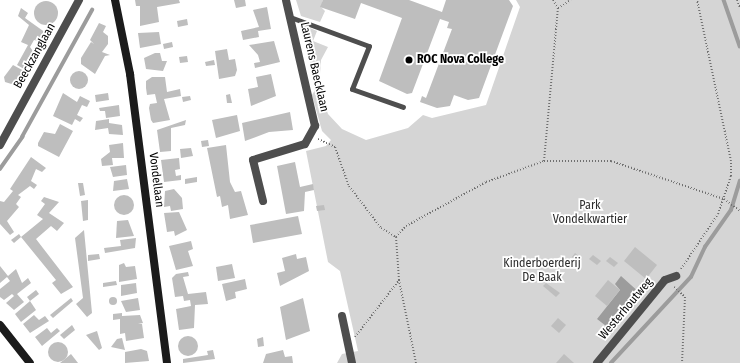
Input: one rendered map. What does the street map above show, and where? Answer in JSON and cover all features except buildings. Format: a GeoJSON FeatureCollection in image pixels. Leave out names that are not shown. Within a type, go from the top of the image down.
{"type":"FeatureCollection","features":[{"type":"Feature","properties":{"kind":"street","name":"Beeckzanglaan"},"geometry":{"type":"LineString","coordinates":[[0,145],[79,0]]}},
{"type":"Feature","properties":{"kind":"street","name":"Vondellaan"},"geometry":{"type":"LineString","coordinates":[[115,0],[130,74],[167,363]]}},
{"type":"Feature","properties":{"kind":"street","name":"Laurens Baecklaan"},"geometry":{"type":"LineString","coordinates":[[286,0],[314,119],[311,136]]}},
{"type":"Feature","properties":{"kind":"street"},"geometry":{"type":"LineString","coordinates":[[263,201],[253,160],[305,144],[311,136]]}},
{"type":"Feature","properties":{"kind":"street","name":"Westerhoutweg"},"geometry":{"type":"LineString","coordinates":[[597,363],[665,280],[675,278]]}},
{"type":"Feature","properties":{"kind":"street"},"geometry":{"type":"LineString","coordinates":[[342,316],[352,363]]}},
{"type":"Feature","properties":{"kind":"street"},"geometry":{"type":"LineString","coordinates":[[0,325],[30,363]]}},
{"type":"Feature","properties":{"kind":"lane","name":"Laurens Baecklaan"},"geometry":{"type":"LineString","coordinates":[[290,16],[369,46],[352,89],[403,107]]}},
{"type":"Feature","properties":{"kind":"path"},"geometry":{"type":"LineString","coordinates":[[544,161],[558,8],[553,0]]}},
{"type":"Feature","properties":{"kind":"path"},"geometry":{"type":"LineString","coordinates":[[558,8],[571,0]]}},
{"type":"Feature","properties":{"kind":"path"},"geometry":{"type":"LineString","coordinates":[[682,363],[685,297],[672,285],[724,199],[731,161],[697,0]]}},
{"type":"Feature","properties":{"kind":"path"},"geometry":{"type":"LineString","coordinates":[[736,0],[740,8]]}},
{"type":"Feature","properties":{"kind":"path"},"geometry":{"type":"LineString","coordinates":[[311,136],[335,147],[349,186],[381,228],[396,237]]}},
{"type":"Feature","properties":{"kind":"path"},"geometry":{"type":"LineString","coordinates":[[416,363],[399,280],[396,237],[406,226],[480,185],[544,161],[611,161],[724,199],[739,210]]}},
{"type":"Feature","properties":{"kind":"path"},"geometry":{"type":"LineString","coordinates":[[348,344],[365,328],[399,280]]}},
{"type":"Feature","properties":{"kind":"green space"},"geometry":{"type":"Polygon","coordinates":[[[296,0],[323,0],[321,7],[325,11],[320,22],[301,16],[296,0]]]}},
{"type":"Feature","properties":{"kind":"green space","name":"Park Vondelkwartier"},"geometry":{"type":"Polygon","coordinates":[[[516,0],[740,0],[740,363],[337,363],[342,354],[358,351],[340,271],[328,262],[306,151],[326,146],[331,140],[322,131],[312,95],[315,90],[320,91],[328,114],[342,129],[366,140],[408,128],[423,115],[432,118],[486,105],[520,7],[516,0]]]}},
{"type":"Feature","properties":{"kind":"green space"},"geometry":{"type":"Polygon","coordinates":[[[303,25],[317,31],[313,41],[328,47],[321,60],[320,74],[312,71],[303,25]]]}},
{"type":"Feature","properties":{"kind":"shaded area"},"geometry":{"type":"Polygon","coordinates":[[[621,276],[641,294],[610,329],[597,319],[620,290],[615,284],[621,276]]]}},
{"type":"Feature","properties":{"kind":"waterway"},"geometry":{"type":"LineString","coordinates":[[724,0],[740,46]]}},
{"type":"Feature","properties":{"kind":"waterway"},"geometry":{"type":"LineString","coordinates":[[0,169],[22,137],[92,10]]}},
{"type":"Feature","properties":{"kind":"waterway"},"geometry":{"type":"LineString","coordinates":[[611,363],[691,277],[705,247],[731,210],[740,181]]}},
{"type":"Feature","properties":{"kind":"place","name":"ROC Nova College"},"geometry":{"type":"Point","coordinates":[409,60]}},
{"type":"Feature","properties":{"kind":"park label","name":"Kinderboerderij De Baak"},"geometry":{"type":"Point","coordinates":[542,271]}}]}
